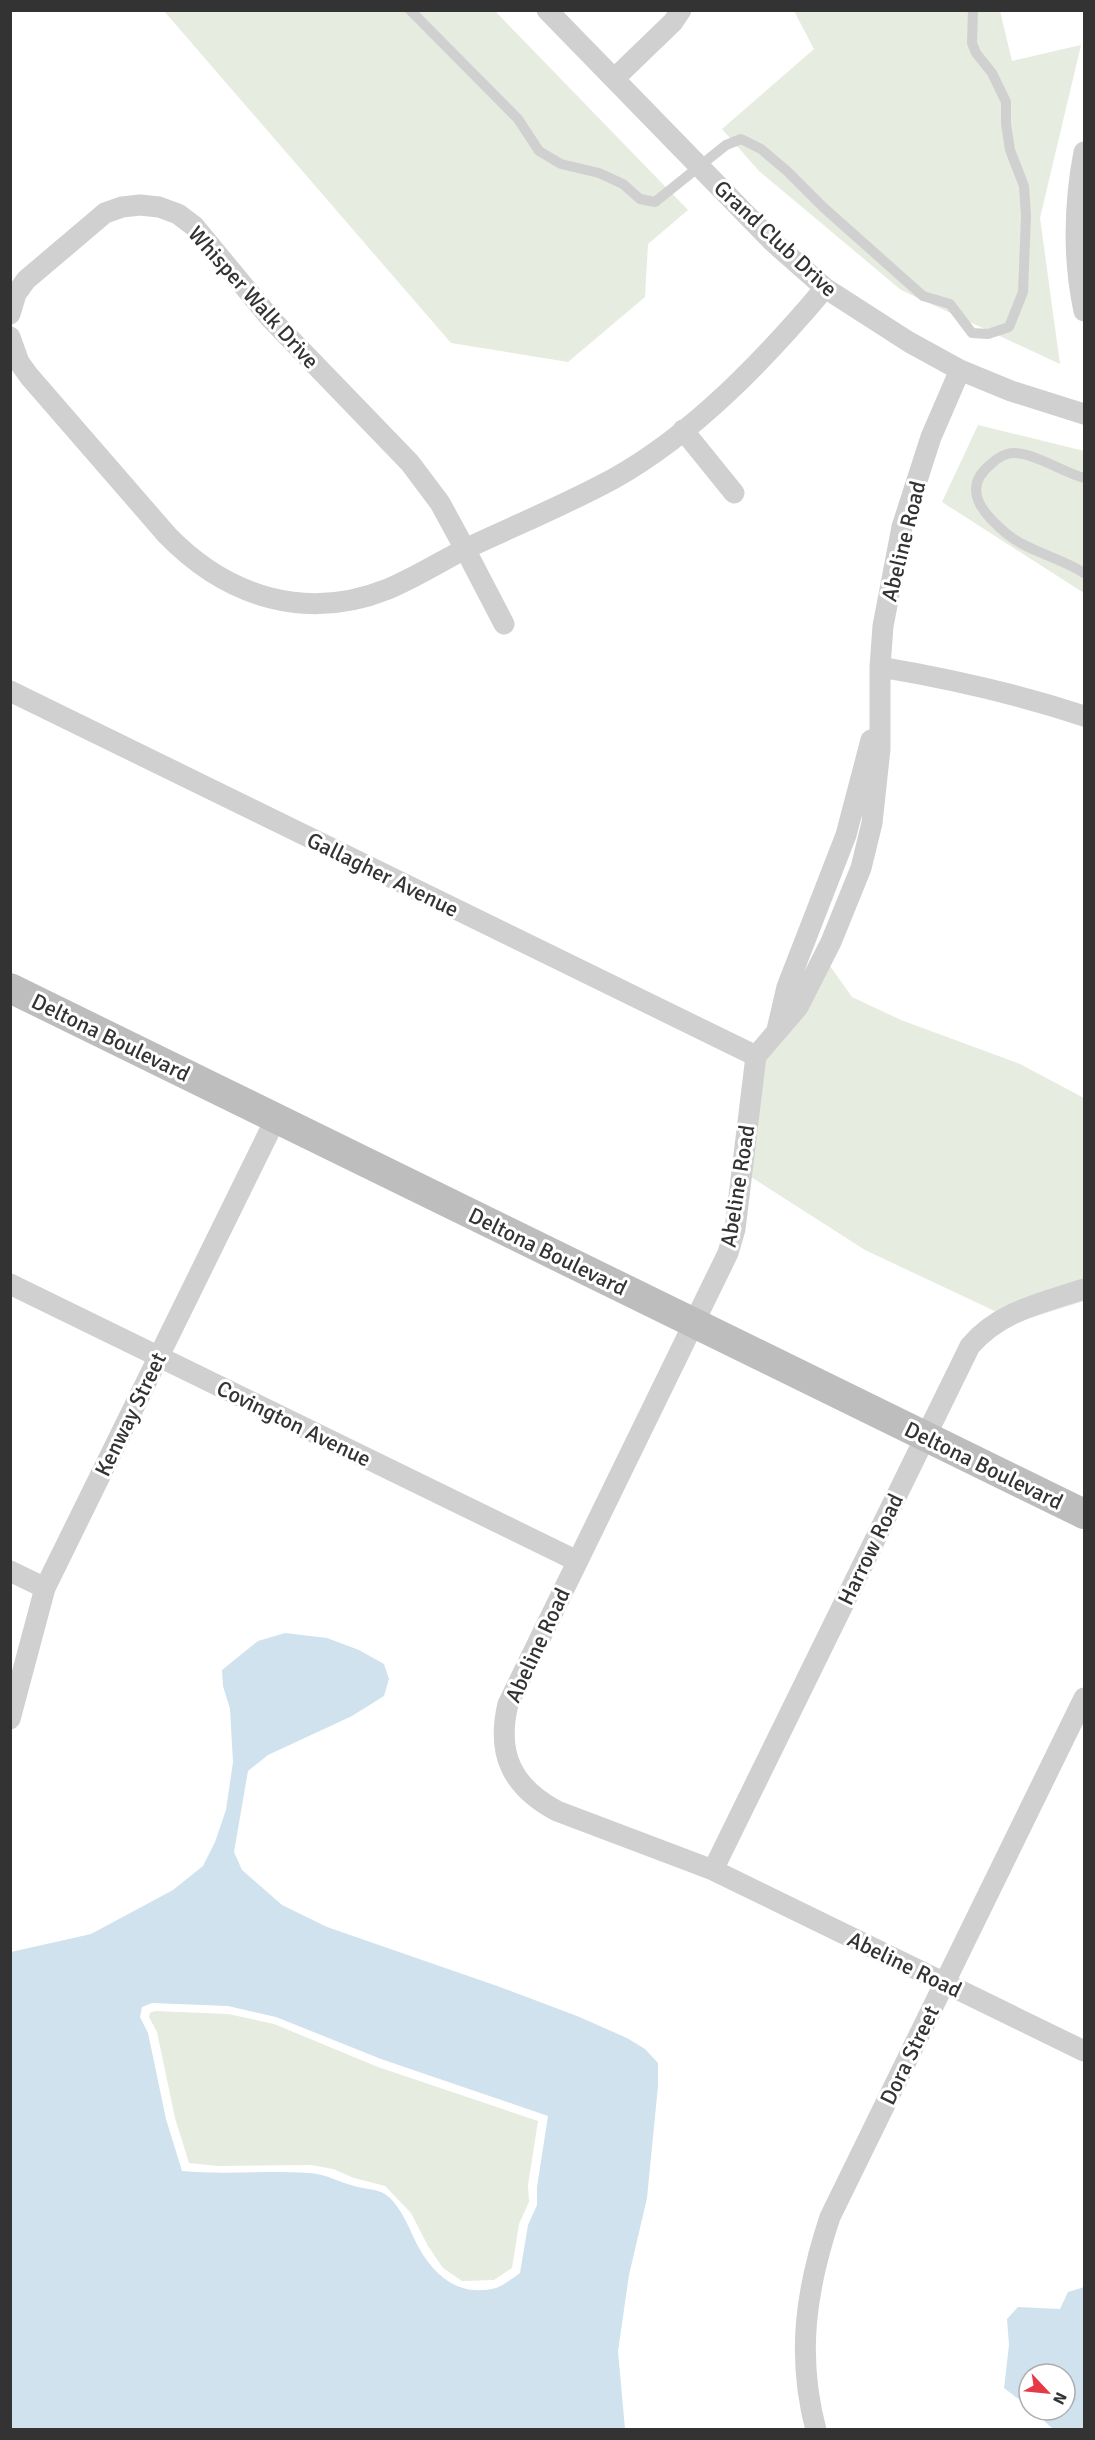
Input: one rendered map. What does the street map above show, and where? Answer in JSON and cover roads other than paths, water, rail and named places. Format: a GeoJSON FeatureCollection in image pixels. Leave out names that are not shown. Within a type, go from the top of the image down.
{"type":"FeatureCollection","features":[{"type":"Feature","properties":{"kind":"main road","name":"Deltona Boulevard"},"geometry":{"type":"LineString","coordinates":[[10,988],[1084,1514]]}},
{"type":"Feature","properties":{"kind":"street","name":"Grand Club Drive"},"geometry":{"type":"LineString","coordinates":[[547,10],[773,242],[825,288],[909,342],[960,369],[1011,391],[1084,414]]}},
{"type":"Feature","properties":{"kind":"street"},"geometry":{"type":"LineString","coordinates":[[615,78],[673,22],[681,10]]}},
{"type":"Feature","properties":{"kind":"street"},"geometry":{"type":"LineString","coordinates":[[1084,152],[1076,212],[1076,249],[1084,311]]}},
{"type":"Feature","properties":{"kind":"street","name":"Whisper Walk Drive"},"geometry":{"type":"LineString","coordinates":[[10,314],[16,294],[26,280],[105,213],[122,207],[140,205],[159,207],[178,214],[194,226],[271,319],[410,463],[440,503],[504,624]]}},
{"type":"Feature","properties":{"kind":"street"},"geometry":{"type":"LineString","coordinates":[[10,337],[19,362],[29,376],[186,555],[210,573],[234,586],[265,597],[294,602],[330,602],[388,589],[465,549],[614,478],[683,430],[779,342],[825,288]]}},
{"type":"Feature","properties":{"kind":"street","name":"Abeline Road"},"geometry":{"type":"LineString","coordinates":[[960,369],[931,437],[902,527],[883,626],[880,667],[880,749],[872,823],[861,868],[831,942],[798,1007],[756,1056],[735,1229],[728,1253],[508,1704],[503,1724],[503,1739],[505,1754],[513,1772],[524,1788],[539,1802],[557,1811],[713,1870],[1084,2051]]}},
{"type":"Feature","properties":{"kind":"street"},"geometry":{"type":"LineString","coordinates":[[683,430],[734,493]]}},
{"type":"Feature","properties":{"kind":"street"},"geometry":{"type":"LineString","coordinates":[[880,667],[956,679],[998,689],[1084,716]]}},
{"type":"Feature","properties":{"kind":"street","name":"Gallagher Avenue"},"geometry":{"type":"LineString","coordinates":[[10,691],[756,1056]]}},
{"type":"Feature","properties":{"kind":"street","name":"Kenway Street"},"geometry":{"type":"LineString","coordinates":[[10,1719],[45,1588],[276,1118]]}},
{"type":"Feature","properties":{"kind":"street","name":"Covington Avenue"},"geometry":{"type":"LineString","coordinates":[[10,1284],[577,1561]]}},
{"type":"Feature","properties":{"kind":"street","name":"Harrow Road"},"geometry":{"type":"LineString","coordinates":[[713,1870],[970,1346],[983,1331],[999,1319],[1084,1289]]}},
{"type":"Feature","properties":{"kind":"street"},"geometry":{"type":"LineString","coordinates":[[10,1571],[45,1588]]}},
{"type":"Feature","properties":{"kind":"street","name":"Dora Street"},"geometry":{"type":"LineString","coordinates":[[816,2430],[805,2374],[805,2329],[809,2289],[817,2255],[830,2217],[1084,1698]]}},
{"type":"Feature","properties":{"kind":"lane"},"geometry":{"type":"LineString","coordinates":[[410,10],[518,119],[538,151],[561,164],[599,173],[623,184],[640,199],[655,202],[726,145],[741,139],[761,149],[923,296],[950,304],[972,333],[988,334],[1009,327],[1023,292],[1026,216],[1024,186],[1010,150],[1006,124],[1006,102],[992,73],[976,53],[972,43],[973,10]]}},
{"type":"Feature","properties":{"kind":"lane"},"geometry":{"type":"LineString","coordinates":[[1084,478],[1014,453],[997,458],[980,473],[975,496],[984,511],[1008,535],[1035,550],[1072,564],[1084,573]]}},
{"type":"Feature","properties":{"kind":"water"},"geometry":{"type":"Polygon","coordinates":[[[285,1633],[327,1638],[359,1650],[384,1664],[389,1679],[384,1696],[352,1716],[268,1755],[248,1771],[234,1852],[242,1870],[282,1905],[327,1927],[577,2016],[627,2038],[645,2049],[658,2063],[658,2086],[647,2198],[629,2275],[618,2351],[625,2429],[11,2429],[11,1952],[91,1934],[173,1890],[203,1866],[215,1842],[226,1810],[233,1762],[230,1709],[223,1686],[222,1670],[258,1641],[285,1633]],[[152,2003],[142,2007],[140,2017],[148,2033],[166,2119],[182,2171],[310,2173],[378,2191],[385,2194],[396,2205],[426,2259],[450,2283],[471,2290],[483,2290],[499,2287],[520,2273],[528,2225],[537,2205],[537,2187],[548,2116],[381,2059],[276,2017],[228,2006],[152,2003]]]}},
{"type":"Feature","properties":{"kind":"water"},"geometry":{"type":"Polygon","coordinates":[[[1084,2287],[1084,2429],[1053,2429],[1045,2422],[1077,2422],[1077,2362],[1017,2362],[1017,2398],[1004,2388],[1009,2345],[1007,2319],[1018,2307],[1060,2309],[1068,2292],[1084,2287]]]}}]}
